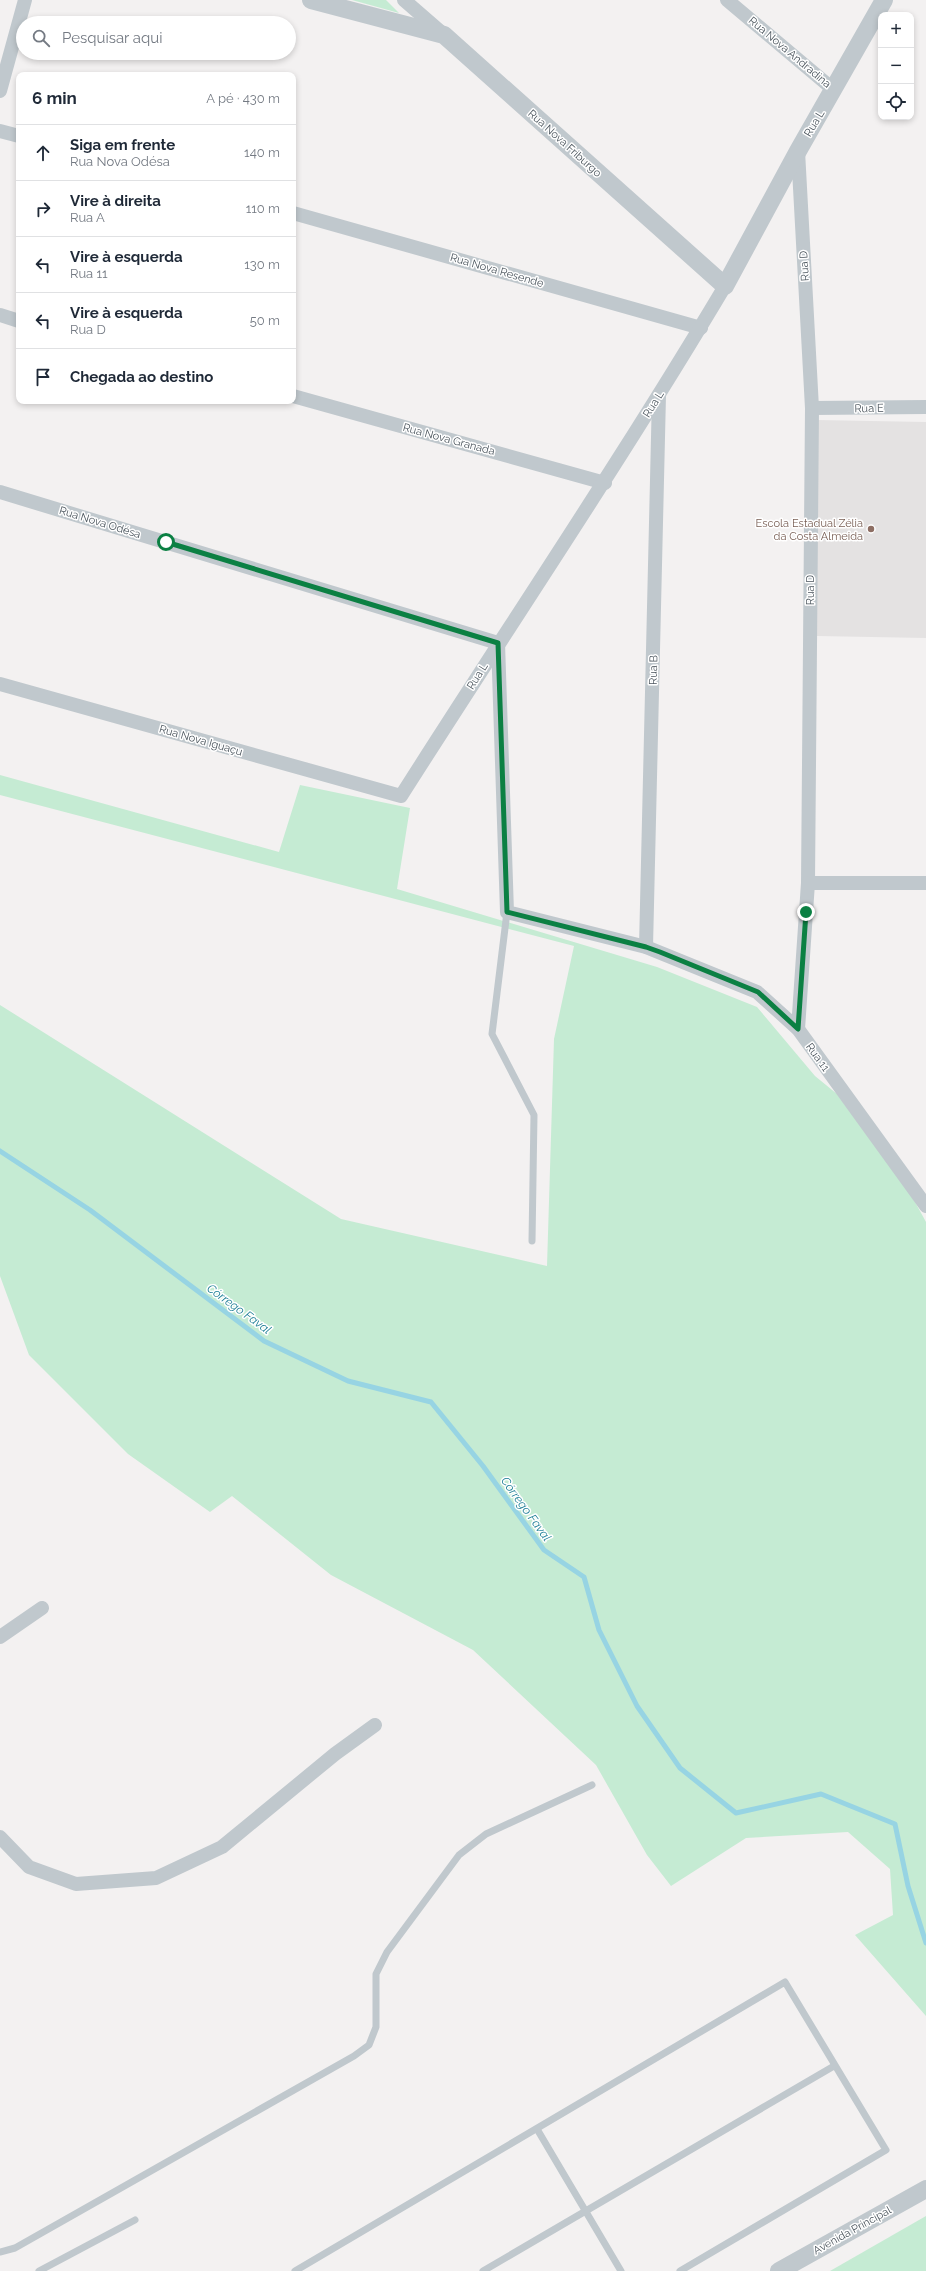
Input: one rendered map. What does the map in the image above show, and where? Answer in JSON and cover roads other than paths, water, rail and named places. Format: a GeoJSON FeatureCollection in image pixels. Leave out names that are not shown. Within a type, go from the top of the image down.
{"type":"FeatureCollection","features":[{"type":"Feature","properties":{"kind":"street"},"geometry":{"type":"LineString","coordinates":[[21,16],[25,0]]}},
{"type":"Feature","properties":{"kind":"street"},"geometry":{"type":"LineString","coordinates":[[312,0],[444,35]]}},
{"type":"Feature","properties":{"kind":"street","name":"Rua Nova Friburgo"},"geometry":{"type":"LineString","coordinates":[[404,0],[725,286]]}},
{"type":"Feature","properties":{"kind":"street","name":"Rua Nova Andradina"},"geometry":{"type":"LineString","coordinates":[[726,0],[834,90]]}},
{"type":"Feature","properties":{"kind":"street","name":"Rua L"},"geometry":{"type":"LineString","coordinates":[[401,796],[498,643],[605,483],[701,328],[798,151],[884,0]]}},
{"type":"Feature","properties":{"kind":"street"},"geometry":{"type":"LineString","coordinates":[[0,91],[16,33]]}},
{"type":"Feature","properties":{"kind":"street"},"geometry":{"type":"LineString","coordinates":[[0,131],[16,135]]}},
{"type":"Feature","properties":{"kind":"street","name":"Rua D"},"geometry":{"type":"LineString","coordinates":[[798,151],[812,408],[808,883],[798,1029]]}},
{"type":"Feature","properties":{"kind":"street","name":"Rua Nova Resende"},"geometry":{"type":"LineString","coordinates":[[296,214],[701,328]]}},
{"type":"Feature","properties":{"kind":"street"},"geometry":{"type":"LineString","coordinates":[[0,315],[16,320]]}},
{"type":"Feature","properties":{"kind":"street","name":"Rua B"},"geometry":{"type":"LineString","coordinates":[[646,947],[659,394]]}},
{"type":"Feature","properties":{"kind":"street","name":"Rua Nova Granada"},"geometry":{"type":"LineString","coordinates":[[296,397],[605,483]]}},
{"type":"Feature","properties":{"kind":"street","name":"Rua E"},"geometry":{"type":"LineString","coordinates":[[812,408],[926,407]]}},
{"type":"Feature","properties":{"kind":"street","name":"Rua Nova Odésa"},"geometry":{"type":"LineString","coordinates":[[0,492],[498,643]]}},
{"type":"Feature","properties":{"kind":"street"},"geometry":{"type":"LineString","coordinates":[[498,643],[507,912]]}},
{"type":"Feature","properties":{"kind":"street","name":"Rua Nova Iguaçu"},"geometry":{"type":"LineString","coordinates":[[0,684],[401,796]]}},
{"type":"Feature","properties":{"kind":"street"},"geometry":{"type":"LineString","coordinates":[[808,883],[926,883]]}},
{"type":"Feature","properties":{"kind":"street","name":"Rua 11"},"geometry":{"type":"LineString","coordinates":[[507,912],[646,947],[758,992],[798,1029],[926,1206]]}},
{"type":"Feature","properties":{"kind":"street"},"geometry":{"type":"LineString","coordinates":[[0,1637],[42,1608]]}},
{"type":"Feature","properties":{"kind":"street"},"geometry":{"type":"LineString","coordinates":[[0,1837],[29,1867],[76,1884],[156,1878],[222,1847],[334,1754],[375,1725]]}},
{"type":"Feature","properties":{"kind":"street","name":"Avenida Principal"},"geometry":{"type":"LineString","coordinates":[[779,2271],[926,2189]]}},
{"type":"Feature","properties":{"kind":"lane"},"geometry":{"type":"LineString","coordinates":[[507,912],[492,1034],[534,1115],[532,1241]]}},
{"type":"Feature","properties":{"kind":"lane"},"geometry":{"type":"LineString","coordinates":[[0,2252],[15,2248],[354,2056],[369,2045],[376,2027],[376,1974],[387,1952],[459,1855],[486,1834],[592,1785]]}},
{"type":"Feature","properties":{"kind":"lane"},"geometry":{"type":"LineString","coordinates":[[295,2271],[785,1982],[834,2066],[886,2150],[680,2271]]}},
{"type":"Feature","properties":{"kind":"lane"},"geometry":{"type":"LineString","coordinates":[[483,2271],[834,2066]]}},
{"type":"Feature","properties":{"kind":"lane"},"geometry":{"type":"LineString","coordinates":[[537,2129],[621,2271]]}},
{"type":"Feature","properties":{"kind":"lane"},"geometry":{"type":"LineString","coordinates":[[40,2271],[135,2220]]}},
{"type":"Feature","properties":{"kind":"waterway","name":"Córrego Faval"},"geometry":{"type":"LineString","coordinates":[[0,1151],[90,1210],[264,1341],[348,1381],[431,1402],[483,1466],[544,1550],[584,1577],[599,1630],[637,1706],[680,1768],[736,1813],[821,1794],[895,1824],[908,1886],[926,1943]]}},
{"type":"Feature","properties":{"kind":"place","name":"Escola Estadual Zélia da Costa Almeida"},"geometry":{"type":"Point","coordinates":[871,529]}}]}
